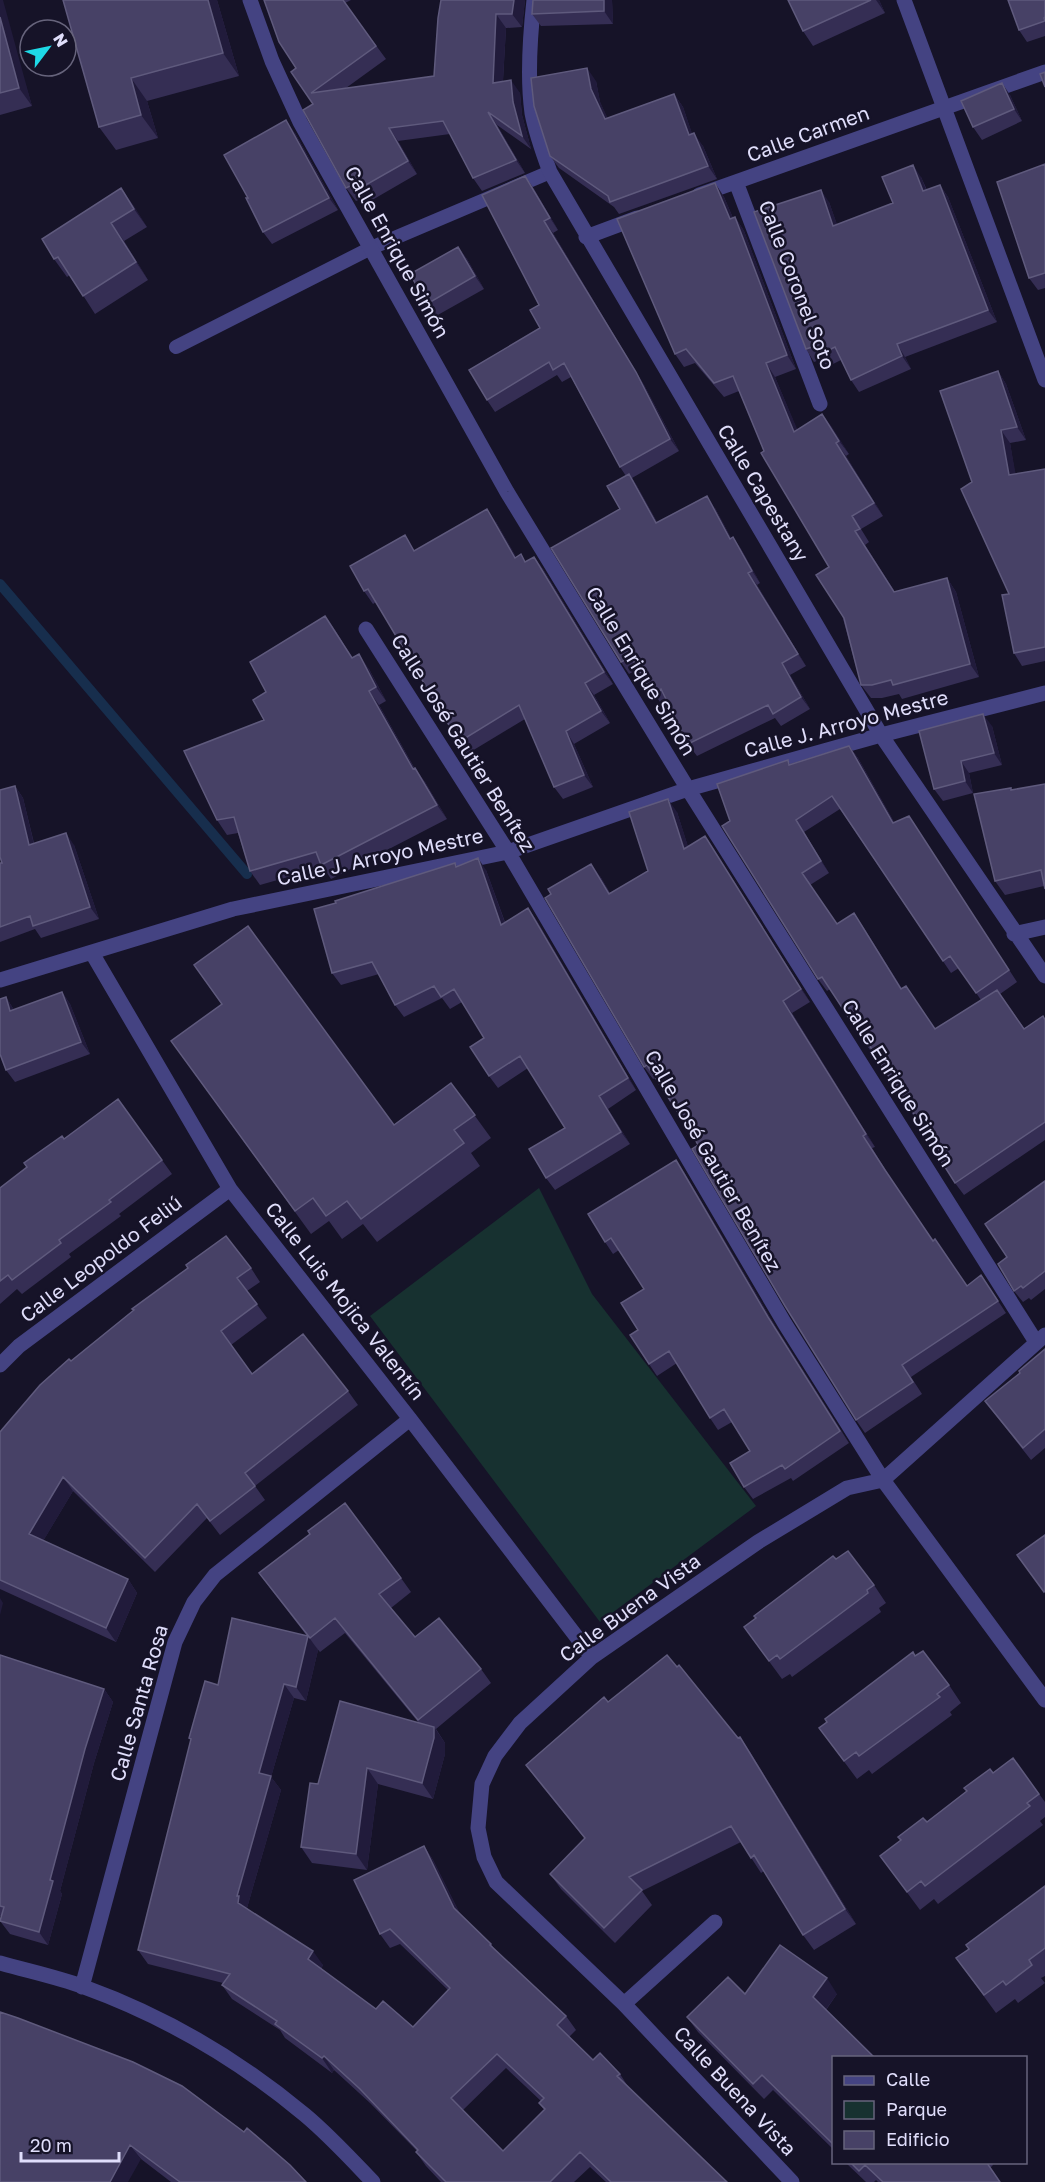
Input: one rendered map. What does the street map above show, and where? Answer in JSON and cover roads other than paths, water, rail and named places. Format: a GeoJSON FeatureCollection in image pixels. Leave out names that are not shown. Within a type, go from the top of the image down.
{"type":"FeatureCollection","features":[{"type":"Feature","properties":{"kind":"street","name":"Calle Enrique Simón"},"geometry":{"type":"LineString","coordinates":[[250,0],[272,61],[300,122],[507,492],[688,789],[1040,1339]]}},
{"type":"Feature","properties":{"kind":"street","name":"Calle Capestany"},"geometry":{"type":"LineString","coordinates":[[534,0],[530,77],[532,111],[537,138],[550,172],[586,237],[881,735],[1014,934],[1045,976]]}},
{"type":"Feature","properties":{"kind":"street"},"geometry":{"type":"LineString","coordinates":[[904,0],[1045,380]]}},
{"type":"Feature","properties":{"kind":"street","name":"Calle Carmen"},"geometry":{"type":"LineString","coordinates":[[682,202],[1045,72]]}},
{"type":"Feature","properties":{"kind":"street","name":"Calle Coronel Soto"},"geometry":{"type":"LineString","coordinates":[[736,182],[820,404]]}},
{"type":"Feature","properties":{"kind":"street"},"geometry":{"type":"LineString","coordinates":[[586,237],[650,213]]}},
{"type":"Feature","properties":{"kind":"street","name":"Calle José Gautier Benítez"},"geometry":{"type":"LineString","coordinates":[[366,629],[508,852],[785,1324],[883,1480],[1045,1700]]}},
{"type":"Feature","properties":{"kind":"street","name":"Calle J. Arroyo Mestre"},"geometry":{"type":"LineString","coordinates":[[0,980],[233,909],[508,852],[688,789],[881,735],[1045,693]]}},
{"type":"Feature","properties":{"kind":"street"},"geometry":{"type":"LineString","coordinates":[[1014,934],[1045,927]]}},
{"type":"Feature","properties":{"kind":"street","name":"Calle Luis Mojica Valentín"},"geometry":{"type":"LineString","coordinates":[[92,952],[230,1189],[592,1657]]}},
{"type":"Feature","properties":{"kind":"street","name":"Calle Leopoldo Feliú"},"geometry":{"type":"LineString","coordinates":[[0,1365],[19,1346],[230,1189]]}},
{"type":"Feature","properties":{"kind":"street","name":"Calle Buena Vista"},"geometry":{"type":"LineString","coordinates":[[792,2182],[624,2004],[496,1882],[484,1857],[478,1828],[482,1784],[495,1756],[519,1723],[592,1657],[758,1542],[847,1488],[883,1480],[1040,1339]]}},
{"type":"Feature","properties":{"kind":"street","name":"Calle Santa Rosa"},"geometry":{"type":"LineString","coordinates":[[82,1987],[175,1642],[194,1602],[215,1575],[410,1419]]}},
{"type":"Feature","properties":{"kind":"street"},"geometry":{"type":"LineString","coordinates":[[624,2004],[715,1922]]}},
{"type":"Feature","properties":{"kind":"street"},"geometry":{"type":"LineString","coordinates":[[0,1963],[82,1987],[146,2013],[195,2038],[254,2076],[305,2115],[373,2182]]}},
{"type":"Feature","properties":{"kind":"lane"},"geometry":{"type":"LineString","coordinates":[[176,346],[371,248],[550,172]]}},
{"type":"Feature","properties":{"kind":"waterway"},"geometry":{"type":"LineString","coordinates":[[0,584],[247,874]]}}]}
